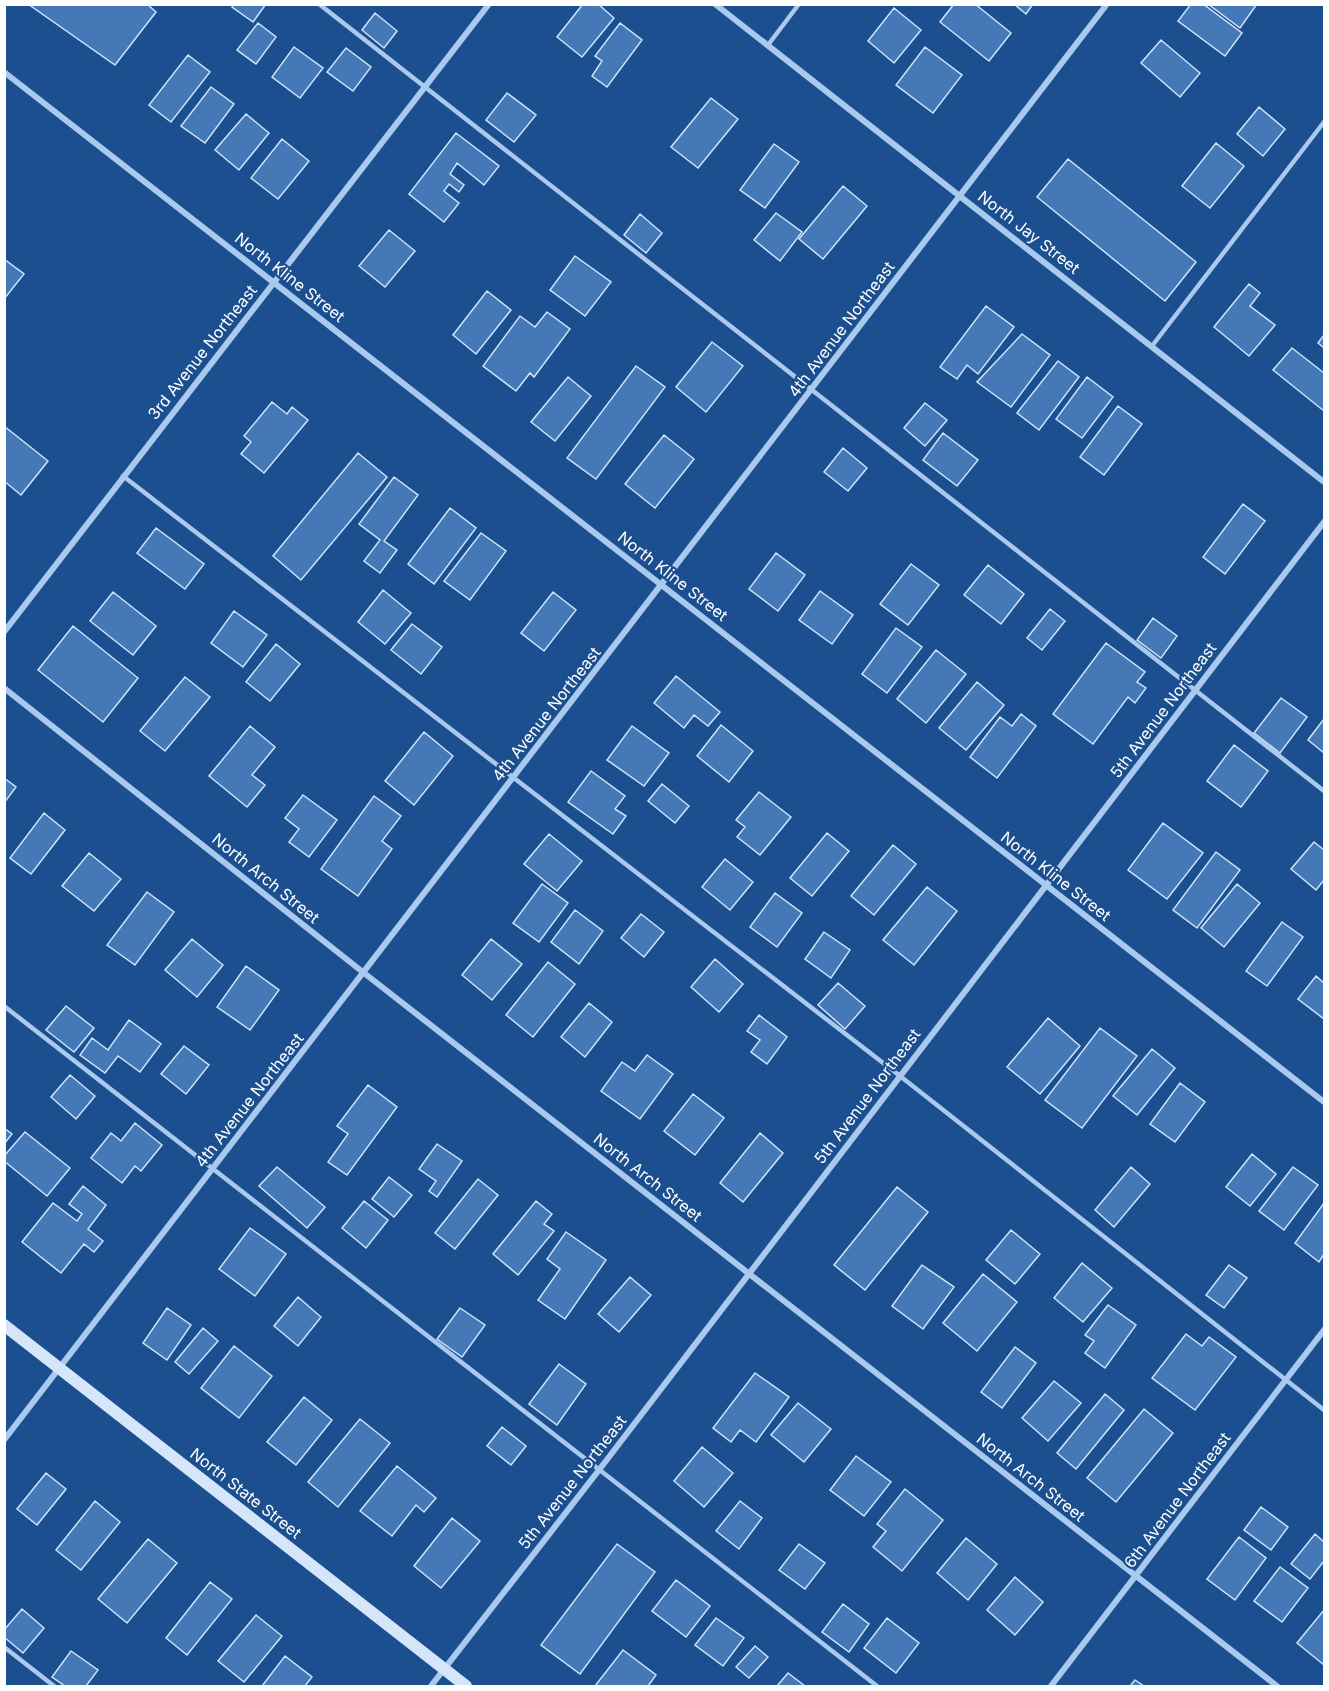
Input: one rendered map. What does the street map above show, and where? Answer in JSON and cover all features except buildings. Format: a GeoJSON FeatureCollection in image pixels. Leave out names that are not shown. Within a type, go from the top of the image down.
{"type":"FeatureCollection","features":[{"type":"Feature","properties":{"kind":"street","name":"3rd Avenue Northeast"},"geometry":{"type":"LineString","coordinates":[[4,632],[489,4]]}},
{"type":"Feature","properties":{"kind":"street","name":"North Jay Street"},"geometry":{"type":"LineString","coordinates":[[715,4],[1324,482]]}},
{"type":"Feature","properties":{"kind":"street","name":"4th Avenue Northeast"},"geometry":{"type":"LineString","coordinates":[[4,1440],[1107,4]]}},
{"type":"Feature","properties":{"kind":"street","name":"North Kline Street"},"geometry":{"type":"LineString","coordinates":[[4,72],[1324,1102]]}},
{"type":"Feature","properties":{"kind":"street","name":"5th Avenue Northeast"},"geometry":{"type":"LineString","coordinates":[[431,1686],[600,1470],[1324,522]]}},
{"type":"Feature","properties":{"kind":"street","name":"North Arch Street"},"geometry":{"type":"LineString","coordinates":[[4,688],[363,973],[1277,1686]]}},
{"type":"Feature","properties":{"kind":"street","name":"North State Street"},"geometry":{"type":"LineString","coordinates":[[4,1325],[466,1686]]}},
{"type":"Feature","properties":{"kind":"street","name":"6th Avenue Northeast"},"geometry":{"type":"LineString","coordinates":[[1051,1686],[1324,1330]]}},
{"type":"Feature","properties":{"kind":"lane"},"geometry":{"type":"LineString","coordinates":[[319,4],[1324,791]]}},
{"type":"Feature","properties":{"kind":"lane"},"geometry":{"type":"LineString","coordinates":[[768,45],[799,4]]}},
{"type":"Feature","properties":{"kind":"lane"},"geometry":{"type":"LineString","coordinates":[[1152,346],[1324,122]]}},
{"type":"Feature","properties":{"kind":"lane"},"geometry":{"type":"LineString","coordinates":[[123,476],[900,1076],[1324,1410]]}},
{"type":"Feature","properties":{"kind":"lane"},"geometry":{"type":"LineString","coordinates":[[4,1006],[877,1686]]}},
{"type":"Feature","properties":{"kind":"lane"},"geometry":{"type":"LineString","coordinates":[[4,1647],[54,1686]]}}]}
